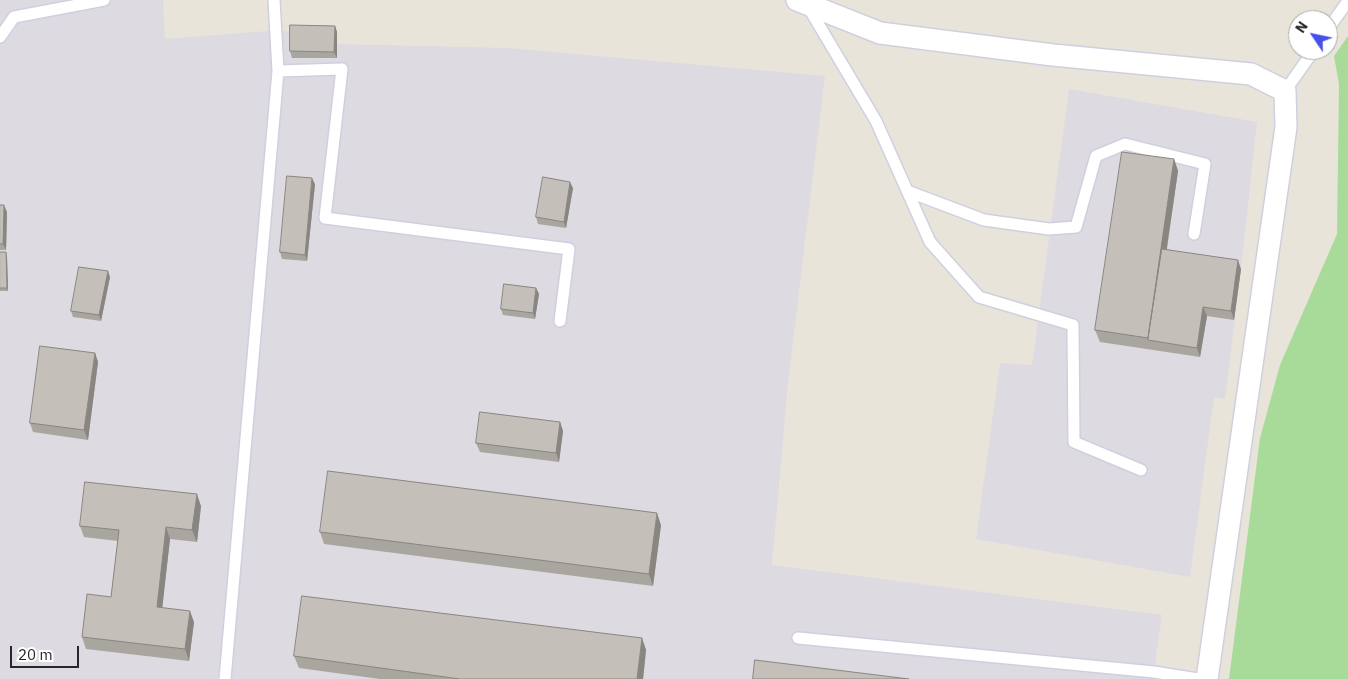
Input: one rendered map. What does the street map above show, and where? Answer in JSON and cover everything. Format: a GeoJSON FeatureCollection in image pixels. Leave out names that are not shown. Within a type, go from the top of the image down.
{"type":"FeatureCollection","features":[{"type":"Feature","properties":{"kind":"street"},"geometry":{"type":"LineString","coordinates":[[801,2],[880,33],[1053,55],[1251,74],[1285,92],[1286,127],[1207,679]]}},
{"type":"Feature","properties":{"kind":"lane"},"geometry":{"type":"LineString","coordinates":[[0,37],[14,17],[104,0]]}},
{"type":"Feature","properties":{"kind":"lane"},"geometry":{"type":"LineString","coordinates":[[225,679],[278,71],[274,0]]}},
{"type":"Feature","properties":{"kind":"lane"},"geometry":{"type":"LineString","coordinates":[[1338,15],[1348,1]]}},
{"type":"Feature","properties":{"kind":"lane"},"geometry":{"type":"LineString","coordinates":[[801,2],[876,121],[930,242],[979,297],[1073,325],[1074,442],[1141,470]]}},
{"type":"Feature","properties":{"kind":"lane"},"geometry":{"type":"LineString","coordinates":[[1285,92],[1307,60]]}},
{"type":"Feature","properties":{"kind":"lane"},"geometry":{"type":"LineString","coordinates":[[278,71],[342,69],[326,218],[569,250],[560,321]]}},
{"type":"Feature","properties":{"kind":"lane"},"geometry":{"type":"LineString","coordinates":[[907,191],[984,220],[1049,229],[1076,227],[1096,156],[1125,144],[1205,164],[1194,234]]}},
{"type":"Feature","properties":{"kind":"lane"},"geometry":{"type":"LineString","coordinates":[[798,638],[1154,672],[1198,679]]}},
{"type":"Feature","properties":{"kind":"shaded area"},"geometry":{"type":"Polygon","coordinates":[[[0,0],[163,0],[165,39],[281,30],[337,44],[507,48],[825,76],[788,383],[772,565],[1162,615],[1153,679],[0,679],[0,0]]]}},
{"type":"Feature","properties":{"kind":"shaded area"},"geometry":{"type":"Polygon","coordinates":[[[1069,89],[1257,122],[1225,399],[1214,397],[1190,577],[976,539],[1000,363],[1032,365],[1069,89]]]}},
{"type":"Feature","properties":{"kind":"green space"},"geometry":{"type":"Polygon","coordinates":[[[1348,36],[1348,679],[1229,679],[1260,438],[1280,365],[1337,234],[1339,84],[1335,60],[1338,60],[1338,50],[1348,36]]]}},
{"type":"Feature","properties":{"kind":"building"},"geometry":{"type":"Polygon","coordinates":[[[290,25],[335,26],[334,52],[290,51],[290,25]]]}},
{"type":"Feature","properties":{"kind":"building"},"geometry":{"type":"Polygon","coordinates":[[[1122,152],[1174,159],[1148,338],[1095,330],[1122,152]]]}},
{"type":"Feature","properties":{"kind":"building"},"geometry":{"type":"Polygon","coordinates":[[[287,176],[312,178],[305,255],[280,252],[287,176]]]}},
{"type":"Feature","properties":{"kind":"building"},"geometry":{"type":"Polygon","coordinates":[[[543,177],[570,182],[564,222],[536,217],[543,177]]]}},
{"type":"Feature","properties":{"kind":"building"},"geometry":{"type":"Polygon","coordinates":[[[0,205],[4,205],[3,244],[0,244],[0,205]]]}},
{"type":"Feature","properties":{"kind":"building"},"geometry":{"type":"Polygon","coordinates":[[[1162,249],[1238,260],[1231,311],[1203,307],[1197,348],[1148,340],[1162,249]]]}},
{"type":"Feature","properties":{"kind":"building"},"geometry":{"type":"Polygon","coordinates":[[[0,252],[6,252],[7,288],[0,288],[0,252]]]}},
{"type":"Feature","properties":{"kind":"building"},"geometry":{"type":"Polygon","coordinates":[[[79,267],[108,271],[99,315],[71,311],[79,267]]]}},
{"type":"Feature","properties":{"kind":"building"},"geometry":{"type":"Polygon","coordinates":[[[504,284],[536,288],[533,313],[501,309],[504,284]]]}},
{"type":"Feature","properties":{"kind":"building"},"geometry":{"type":"Polygon","coordinates":[[[40,346],[95,353],[84,430],[30,423],[40,346]]]}},
{"type":"Feature","properties":{"kind":"building"},"geometry":{"type":"Polygon","coordinates":[[[480,412],[560,422],[556,453],[476,443],[480,412]]]}},
{"type":"Feature","properties":{"kind":"building"},"geometry":{"type":"Polygon","coordinates":[[[328,471],[657,513],[649,574],[320,532],[328,471]]]}},
{"type":"Feature","properties":{"kind":"building"},"geometry":{"type":"Polygon","coordinates":[[[85,482],[197,494],[192,530],[166,527],[157,607],[190,611],[185,649],[82,637],[87,594],[111,597],[119,530],[80,526],[85,482]]]}},
{"type":"Feature","properties":{"kind":"building"},"geometry":{"type":"Polygon","coordinates":[[[302,596],[642,638],[637,679],[460,679],[294,656],[302,596]]]}},
{"type":"Feature","properties":{"kind":"building"},"geometry":{"type":"Polygon","coordinates":[[[755,660],[909,679],[753,679],[755,660]]]}}]}
